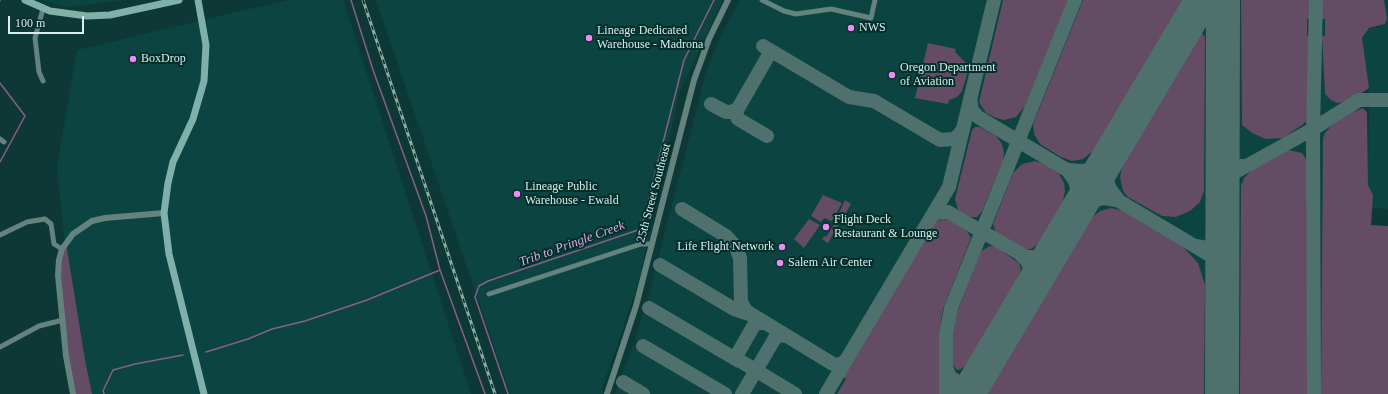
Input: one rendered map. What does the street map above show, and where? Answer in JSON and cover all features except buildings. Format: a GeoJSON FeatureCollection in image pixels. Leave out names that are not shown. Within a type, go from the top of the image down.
{"type":"FeatureCollection","features":[{"type":"Feature","properties":{"kind":"main road"},"geometry":{"type":"LineString","coordinates":[[25,0],[43,9],[68,15],[100,16],[179,0]]}},
{"type":"Feature","properties":{"kind":"main road"},"geometry":{"type":"LineString","coordinates":[[198,0],[206,45],[204,81],[193,119],[173,162],[164,213],[169,254],[204,394]]}},
{"type":"Feature","properties":{"kind":"street","name":"25th Street Southeast"},"geometry":{"type":"LineString","coordinates":[[607,394],[636,306],[694,80],[704,51],[728,0]]}},
{"type":"Feature","properties":{"kind":"street"},"geometry":{"type":"LineString","coordinates":[[762,0],[784,11],[796,14],[831,9],[871,18],[875,0]]}},
{"type":"Feature","properties":{"kind":"street"},"geometry":{"type":"LineString","coordinates":[[43,9],[35,38],[39,72],[43,81]]}},
{"type":"Feature","properties":{"kind":"street"},"geometry":{"type":"LineString","coordinates":[[73,394],[66,356],[58,270],[62,249],[73,234],[92,221],[105,218],[164,213]]}},
{"type":"Feature","properties":{"kind":"street"},"geometry":{"type":"LineString","coordinates":[[0,235],[27,222],[42,218],[50,222],[52,242],[62,249]]}},
{"type":"Feature","properties":{"kind":"street"},"geometry":{"type":"LineString","coordinates":[[489,294],[641,244],[651,244]]}},
{"type":"Feature","properties":{"kind":"street"},"geometry":{"type":"LineString","coordinates":[[0,347],[39,326],[63,320]]}},
{"type":"Feature","properties":{"kind":"shaded area"},"geometry":{"type":"Polygon","coordinates":[[[42,0],[124,0],[67,7],[42,0]]]}},
{"type":"Feature","properties":{"kind":"shaded area"},"geometry":{"type":"Polygon","coordinates":[[[287,0],[343,0],[471,394],[88,394],[75,343],[57,167],[77,50],[287,0]]]}},
{"type":"Feature","properties":{"kind":"shaded area"},"geometry":{"type":"Polygon","coordinates":[[[376,0],[723,0],[679,93],[640,278],[602,389],[603,394],[510,394],[376,0]]]}},
{"type":"Feature","properties":{"kind":"shaded area"},"geometry":{"type":"Polygon","coordinates":[[[740,0],[1350,0],[1350,230],[1388,394],[615,394],[633,345],[636,346],[638,342],[635,339],[646,306],[706,72],[720,37],[740,0]]]}},
{"type":"Feature","properties":{"kind":"shaded area"},"geometry":{"type":"Polygon","coordinates":[[[1003,0],[1068,0],[1025,106],[1016,117],[1004,120],[986,113],[979,102],[1003,0]]]}},
{"type":"Feature","properties":{"kind":"shaded area"},"geometry":{"type":"Polygon","coordinates":[[[1083,0],[1189,0],[1103,143],[1083,159],[1072,161],[1061,157],[1040,144],[1034,134],[1033,124],[1083,0]]]}},
{"type":"Feature","properties":{"kind":"shaded area"},"geometry":{"type":"Polygon","coordinates":[[[1241,0],[1310,0],[1310,19],[1307,19],[1307,36],[1310,36],[1308,116],[1305,123],[1283,138],[1266,139],[1252,133],[1242,125],[1241,0]]]}},
{"type":"Feature","properties":{"kind":"shaded area"},"geometry":{"type":"Polygon","coordinates":[[[1322,0],[1384,0],[1387,19],[1385,24],[1369,28],[1362,38],[1369,88],[1352,100],[1337,103],[1325,94],[1322,36],[1325,36],[1325,19],[1322,19],[1322,0]]]}},
{"type":"Feature","properties":{"kind":"shaded area"},"geometry":{"type":"Polygon","coordinates":[[[1381,0],[1388,0],[1388,209],[1372,208],[1373,195],[1368,185],[1369,89],[1361,40],[1368,29],[1386,25],[1381,0]]]}},
{"type":"Feature","properties":{"kind":"shaded area"},"geometry":{"type":"Polygon","coordinates":[[[1202,33],[1205,37],[1204,191],[1200,202],[1190,211],[1176,217],[1162,216],[1128,197],[1123,191],[1120,178],[1124,155],[1195,34],[1202,33]]]}},
{"type":"Feature","properties":{"kind":"shaded area"},"geometry":{"type":"Polygon","coordinates":[[[928,43],[956,49],[955,52],[966,63],[967,75],[962,91],[957,97],[949,100],[948,104],[915,98],[928,43]]]}},
{"type":"Feature","properties":{"kind":"shaded area"},"geometry":{"type":"Polygon","coordinates":[[[1363,108],[1367,112],[1368,185],[1373,195],[1371,225],[1388,226],[1388,394],[1321,394],[1323,138],[1325,133],[1332,125],[1353,112],[1363,108]]]}},
{"type":"Feature","properties":{"kind":"shaded area"},"geometry":{"type":"Polygon","coordinates":[[[975,127],[980,127],[996,136],[1002,144],[1004,153],[1003,161],[982,211],[977,217],[971,217],[958,210],[955,199],[972,130],[975,127]]]}},
{"type":"Feature","properties":{"kind":"shaded area"},"geometry":{"type":"Polygon","coordinates":[[[1289,150],[1302,153],[1308,162],[1309,394],[1240,394],[1241,186],[1244,178],[1252,170],[1289,150]]]}},
{"type":"Feature","properties":{"kind":"shaded area"},"geometry":{"type":"Polygon","coordinates":[[[1035,161],[1046,164],[1059,174],[1064,183],[1065,191],[1060,216],[1048,237],[1031,249],[1025,250],[996,233],[993,224],[1013,173],[1022,164],[1035,161]]]}},
{"type":"Feature","properties":{"kind":"shaded area"},"geometry":{"type":"Polygon","coordinates":[[[823,195],[842,203],[832,221],[824,218],[821,222],[811,216],[823,195]]]}},
{"type":"Feature","properties":{"kind":"shaded area"},"geometry":{"type":"Polygon","coordinates":[[[845,200],[851,204],[828,243],[822,239],[824,236],[826,237],[832,228],[845,200]]]}},
{"type":"Feature","properties":{"kind":"shaded area"},"geometry":{"type":"Polygon","coordinates":[[[1111,208],[1121,210],[1183,247],[1198,263],[1205,285],[1204,394],[981,394],[1082,225],[1100,211],[1111,208]]]}},
{"type":"Feature","properties":{"kind":"shaded area"},"geometry":{"type":"Polygon","coordinates":[[[809,219],[820,225],[804,248],[794,239],[809,219]]]}},
{"type":"Feature","properties":{"kind":"shaded area"},"geometry":{"type":"Polygon","coordinates":[[[942,219],[951,220],[965,228],[971,238],[943,309],[941,321],[939,394],[837,394],[846,379],[843,377],[933,226],[936,222],[942,219]]]}},
{"type":"Feature","properties":{"kind":"shaded area"},"geometry":{"type":"Polygon","coordinates":[[[66,243],[92,394],[73,394],[58,275],[66,243]]]}},
{"type":"Feature","properties":{"kind":"shaded area"},"geometry":{"type":"Polygon","coordinates":[[[990,246],[996,247],[1019,263],[1021,269],[1018,287],[974,360],[957,370],[953,365],[953,337],[956,315],[981,251],[990,246]]]}},
{"type":"Feature","properties":{"kind":"waterway","name":"Trib to Pringle Creek"},"geometry":{"type":"LineString","coordinates":[[351,0],[373,70],[426,216],[440,270],[485,394]]}},
{"type":"Feature","properties":{"kind":"waterway","name":"Trib to Pringle Creek"},"geometry":{"type":"LineString","coordinates":[[508,394],[475,297],[479,286],[488,281],[641,229],[684,60],[714,0]]}},
{"type":"Feature","properties":{"kind":"waterway"},"geometry":{"type":"LineString","coordinates":[[0,83],[25,116],[0,162]]}},
{"type":"Feature","properties":{"kind":"waterway","name":"Trib to Pringle Creek"},"geometry":{"type":"LineString","coordinates":[[206,352],[248,339],[272,329],[305,321],[367,300],[440,270]]}},
{"type":"Feature","properties":{"kind":"waterway","name":"Trib to Pringle Creek"},"geometry":{"type":"LineString","coordinates":[[104,394],[103,391],[113,370],[135,364],[183,355]]}},
{"type":"Feature","properties":{"kind":"taxiway"},"geometry":{"type":"LineString","coordinates":[[826,394],[949,187],[994,0]]}},
{"type":"Feature","properties":{"kind":"taxiway"},"geometry":{"type":"LineString","coordinates":[[946,394],[946,335],[951,308],[1075,0]]}},
{"type":"Feature","properties":{"kind":"taxiway"},"geometry":{"type":"LineString","coordinates":[[1314,394],[1313,129],[1316,0]]}},
{"type":"Feature","properties":{"kind":"taxiway"},"geometry":{"type":"LineString","coordinates":[[763,46],[849,97],[874,101],[940,140],[953,139],[959,135],[963,129]]}},
{"type":"Feature","properties":{"kind":"taxiway"},"geometry":{"type":"LineString","coordinates":[[767,136],[738,119],[736,112],[771,51]]}},
{"type":"Feature","properties":{"kind":"taxiway"},"geometry":{"type":"LineString","coordinates":[[970,99],[972,110],[978,117],[1213,257],[1221,268],[1222,278]]}},
{"type":"Feature","properties":{"kind":"taxiway"},"geometry":{"type":"LineString","coordinates":[[1223,191],[1225,182],[1232,174],[1313,129],[1359,100],[1388,100]]}},
{"type":"Feature","properties":{"kind":"taxiway"},"geometry":{"type":"LineString","coordinates":[[711,104],[726,112],[731,112],[737,109]]}},
{"type":"Feature","properties":{"kind":"taxiway"},"geometry":{"type":"LineString","coordinates":[[1223,146],[1226,159],[1238,166],[1246,166]]}},
{"type":"Feature","properties":{"kind":"taxiway"},"geometry":{"type":"LineString","coordinates":[[1110,155],[1106,178],[1110,189],[1117,198]]}},
{"type":"Feature","properties":{"kind":"taxiway"},"geometry":{"type":"LineString","coordinates":[[1069,170],[1082,171],[1092,169],[1102,163],[1110,155]]}},
{"type":"Feature","properties":{"kind":"taxiway"},"geometry":{"type":"LineString","coordinates":[[1068,171],[1075,181],[1079,195],[1078,205],[1072,219]]}},
{"type":"Feature","properties":{"kind":"taxiway"},"geometry":{"type":"LineString","coordinates":[[1075,215],[1083,206],[1093,200],[1104,198],[1116,200]]}},
{"type":"Feature","properties":{"kind":"taxiway"},"geometry":{"type":"LineString","coordinates":[[682,209],[726,236],[736,247],[740,258],[741,302],[746,311],[833,364],[840,365],[845,361]]}},
{"type":"Feature","properties":{"kind":"taxiway"},"geometry":{"type":"LineString","coordinates":[[931,217],[938,212],[948,212],[1026,257],[1042,257],[1056,246]]}},
{"type":"Feature","properties":{"kind":"taxiway"},"geometry":{"type":"LineString","coordinates":[[1196,246],[1207,248],[1213,246],[1217,242],[1222,230]]}},
{"type":"Feature","properties":{"kind":"taxiway"},"geometry":{"type":"LineString","coordinates":[[1021,255],[1027,261],[1032,272],[1032,280],[1028,292]]}},
{"type":"Feature","properties":{"kind":"taxiway"},"geometry":{"type":"LineString","coordinates":[[660,265],[734,309],[749,314]]}},
{"type":"Feature","properties":{"kind":"taxiway"},"geometry":{"type":"LineString","coordinates":[[649,308],[739,361]]}},
{"type":"Feature","properties":{"kind":"taxiway"},"geometry":{"type":"LineString","coordinates":[[765,323],[754,325],[738,353],[737,359],[795,394]]}},
{"type":"Feature","properties":{"kind":"taxiway"},"geometry":{"type":"LineString","coordinates":[[742,394],[775,338],[781,335],[787,336]]}},
{"type":"Feature","properties":{"kind":"taxiway"},"geometry":{"type":"LineString","coordinates":[[643,346],[725,394]]}},
{"type":"Feature","properties":{"kind":"taxiway"},"geometry":{"type":"LineString","coordinates":[[946,367],[950,377],[960,383],[971,381],[981,372]]}},
{"type":"Feature","properties":{"kind":"taxiway"},"geometry":{"type":"LineString","coordinates":[[623,382],[643,394]]}},
{"type":"Feature","properties":{"kind":"runway"},"geometry":{"type":"LineString","coordinates":[[968,394],[1202,0]]}},
{"type":"Feature","properties":{"kind":"runway"},"geometry":{"type":"LineString","coordinates":[[1222,394],[1223,0]]}},
{"type":"Feature","properties":{"kind":"railway"},"geometry":{"type":"LineString","coordinates":[[363,0],[495,394]]}},
{"type":"Feature","properties":{"kind":"place","name":"NWS"},"geometry":{"type":"Point","coordinates":[851,28]}},
{"type":"Feature","properties":{"kind":"place","name":"Lineage Dedicated Warehouse - Madrona"},"geometry":{"type":"Point","coordinates":[589,38]}},
{"type":"Feature","properties":{"kind":"place","name":"BoxDrop"},"geometry":{"type":"Point","coordinates":[133,59]}},
{"type":"Feature","properties":{"kind":"place","name":"Oregon Department of Aviation"},"geometry":{"type":"Point","coordinates":[892,75]}},
{"type":"Feature","properties":{"kind":"place","name":"Lineage Public Warehouse - Ewald"},"geometry":{"type":"Point","coordinates":[517,194]}},
{"type":"Feature","properties":{"kind":"place","name":"Flight Deck Restaurant & Lounge"},"geometry":{"type":"Point","coordinates":[826,227]}},
{"type":"Feature","properties":{"kind":"place","name":"Life Flight Network"},"geometry":{"type":"Point","coordinates":[782,247]}},
{"type":"Feature","properties":{"kind":"place","name":"Salem Air Center"},"geometry":{"type":"Point","coordinates":[780,263]}}]}
